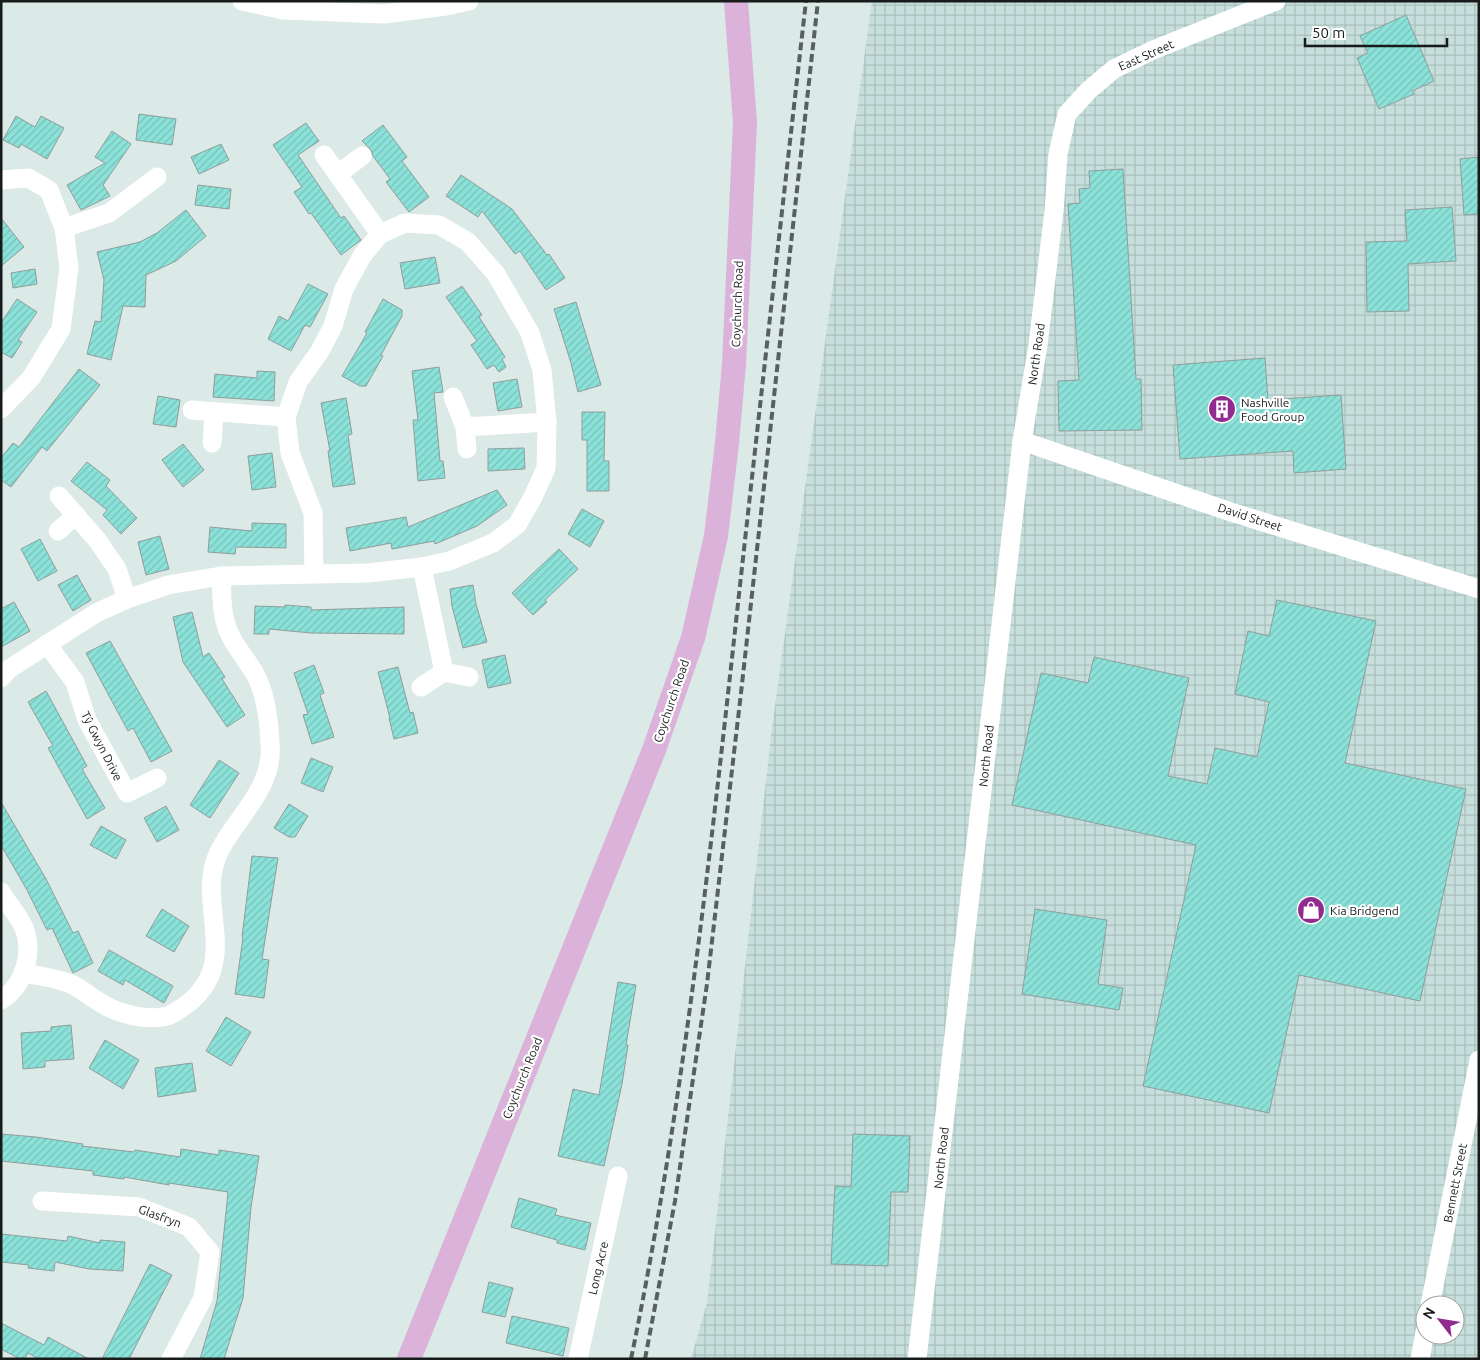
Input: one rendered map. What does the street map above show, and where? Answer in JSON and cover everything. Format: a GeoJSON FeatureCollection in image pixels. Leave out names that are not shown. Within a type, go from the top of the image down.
{"type":"FeatureCollection","features":[{"type":"Feature","properties":{"kind":"main road","name":"Coychurch Road"},"geometry":{"type":"LineString","coordinates":[[409,1359],[654,750],[693,638],[716,536],[734,364],[745,123],[736,1]]}},
{"type":"Feature","properties":{"kind":"street"},"geometry":{"type":"LineString","coordinates":[[242,1],[283,10],[384,14],[469,1]]}},
{"type":"Feature","properties":{"kind":"street"},"geometry":{"type":"LineString","coordinates":[[285,1],[307,10]]}},
{"type":"Feature","properties":{"kind":"street","name":"East Street"},"geometry":{"type":"LineString","coordinates":[[1058,154],[1067,114],[1089,90],[1114,68],[1276,1]]}},
{"type":"Feature","properties":{"kind":"street","name":"North Road"},"geometry":{"type":"LineString","coordinates":[[917,1359],[1022,442],[1038,345],[1054,211],[1058,154]]}},
{"type":"Feature","properties":{"kind":"street"},"geometry":{"type":"LineString","coordinates":[[324,155],[380,234]]}},
{"type":"Feature","properties":{"kind":"street"},"geometry":{"type":"LineString","coordinates":[[338,174],[362,156]]}},
{"type":"Feature","properties":{"kind":"street"},"geometry":{"type":"LineString","coordinates":[[64,228],[109,213],[157,177]]}},
{"type":"Feature","properties":{"kind":"street"},"geometry":{"type":"LineString","coordinates":[[1,180],[28,178],[49,190],[64,228],[69,268],[61,329],[31,378],[1,409]]}},
{"type":"Feature","properties":{"kind":"street"},"geometry":{"type":"LineString","coordinates":[[1,678],[9,669],[96,613],[127,598],[168,585],[221,576],[367,573],[422,567],[449,561],[493,543],[517,525],[534,497],[546,468],[546,422],[542,370],[530,333],[496,274],[468,242],[439,225],[405,223],[380,234],[362,256],[344,289],[333,326],[320,350],[298,382],[286,417],[290,453],[313,514],[314,574]]}},
{"type":"Feature","properties":{"kind":"street"},"geometry":{"type":"LineString","coordinates":[[453,397],[465,427],[467,449]]}},
{"type":"Feature","properties":{"kind":"street"},"geometry":{"type":"LineString","coordinates":[[192,410],[286,417]]}},
{"type":"Feature","properties":{"kind":"street"},"geometry":{"type":"LineString","coordinates":[[212,443],[214,412]]}},
{"type":"Feature","properties":{"kind":"street"},"geometry":{"type":"LineString","coordinates":[[465,427],[546,422]]}},
{"type":"Feature","properties":{"kind":"street","name":"David Street"},"geometry":{"type":"LineString","coordinates":[[1022,442],[1240,515],[1479,589]]}},
{"type":"Feature","properties":{"kind":"street"},"geometry":{"type":"LineString","coordinates":[[59,496],[98,541],[117,569],[127,598]]}},
{"type":"Feature","properties":{"kind":"street"},"geometry":{"type":"LineString","coordinates":[[58,531],[76,515]]}},
{"type":"Feature","properties":{"kind":"street"},"geometry":{"type":"LineString","coordinates":[[422,567],[444,672]]}},
{"type":"Feature","properties":{"kind":"street"},"geometry":{"type":"LineString","coordinates":[[23,973],[49,977],[72,985],[108,1007],[137,1017],[162,1017],[180,1009],[199,993],[210,973],[216,949],[210,883],[217,855],[256,799],[267,770],[271,745],[264,695],[254,673],[233,642],[225,621],[221,576]]}},
{"type":"Feature","properties":{"kind":"street","name":"Tŷ Gwyn Drive"},"geometry":{"type":"LineString","coordinates":[[47,644],[75,682],[87,720],[127,794],[157,778]]}},
{"type":"Feature","properties":{"kind":"street"},"geometry":{"type":"LineString","coordinates":[[421,687],[444,672],[469,677]]}},
{"type":"Feature","properties":{"kind":"street"},"geometry":{"type":"LineString","coordinates":[[1,892],[24,928],[28,953],[23,973],[9,995],[1,1000]]}},
{"type":"Feature","properties":{"kind":"street","name":"Bennett Street"},"geometry":{"type":"LineString","coordinates":[[1432,1295],[1479,1060]]}},
{"type":"Feature","properties":{"kind":"street","name":"Long Acre"},"geometry":{"type":"LineString","coordinates":[[578,1359],[618,1176]]}},
{"type":"Feature","properties":{"kind":"street","name":"Glasfryn"},"geometry":{"type":"LineString","coordinates":[[42,1201],[139,1207],[189,1227],[210,1252],[203,1298],[171,1359]]}},
{"type":"Feature","properties":{"kind":"street"},"geometry":{"type":"LineString","coordinates":[[1420,1359],[1423,1345]]}},
{"type":"Feature","properties":{"kind":"shaded area"},"geometry":{"type":"Polygon","coordinates":[[[872,1],[1479,1],[1479,1359],[691,1359],[707,1303],[772,728],[872,1]]]}},
{"type":"Feature","properties":{"kind":"building"},"geometry":{"type":"Polygon","coordinates":[[[1406,15],[1434,81],[1412,91],[1414,94],[1379,109],[1357,58],[1368,53],[1360,36],[1406,15]]]}},
{"type":"Feature","properties":{"kind":"building"},"geometry":{"type":"Polygon","coordinates":[[[139,114],[176,119],[172,145],[136,140],[139,114]]]}},
{"type":"Feature","properties":{"kind":"building"},"geometry":{"type":"Polygon","coordinates":[[[16,116],[35,127],[41,116],[64,128],[47,159],[21,144],[19,148],[3,140],[16,116]]]}},
{"type":"Feature","properties":{"kind":"building"},"geometry":{"type":"Polygon","coordinates":[[[306,123],[319,141],[298,155],[341,218],[344,216],[361,240],[341,255],[294,192],[302,187],[273,145],[306,123]]]}},
{"type":"Feature","properties":{"kind":"building"},"geometry":{"type":"Polygon","coordinates":[[[383,125],[407,157],[402,161],[429,197],[409,212],[386,182],[390,179],[373,156],[371,150],[362,141],[383,125]]]}},
{"type":"Feature","properties":{"kind":"building"},"geometry":{"type":"Polygon","coordinates":[[[112,131],[131,144],[103,185],[110,196],[81,210],[67,185],[105,163],[95,157],[112,131]]]}},
{"type":"Feature","properties":{"kind":"building"},"geometry":{"type":"Polygon","coordinates":[[[221,144],[229,160],[199,174],[191,157],[221,144]]]}},
{"type":"Feature","properties":{"kind":"building"},"geometry":{"type":"Polygon","coordinates":[[[1479,157],[1479,214],[1464,215],[1460,159],[1479,157]]]}},
{"type":"Feature","properties":{"kind":"building"},"geometry":{"type":"Polygon","coordinates":[[[1123,169],[1136,379],[1141,379],[1142,430],[1059,431],[1058,381],[1079,380],[1068,204],[1080,203],[1079,189],[1090,188],[1089,171],[1123,169]]]}},
{"type":"Feature","properties":{"kind":"building"},"geometry":{"type":"Polygon","coordinates":[[[461,175],[512,209],[547,255],[549,254],[565,278],[546,290],[520,251],[515,254],[482,211],[478,217],[446,196],[461,175]]]}},
{"type":"Feature","properties":{"kind":"building"},"geometry":{"type":"Polygon","coordinates":[[[198,185],[231,189],[229,209],[195,205],[198,185]]]}},
{"type":"Feature","properties":{"kind":"building"},"geometry":{"type":"Polygon","coordinates":[[[1452,207],[1456,261],[1408,264],[1409,311],[1367,312],[1366,242],[1407,241],[1405,210],[1452,207]]]}},
{"type":"Feature","properties":{"kind":"building"},"geometry":{"type":"Polygon","coordinates":[[[186,210],[206,236],[176,261],[146,275],[145,307],[123,306],[111,360],[87,354],[95,321],[101,322],[104,280],[97,252],[140,242],[157,233],[186,210]]]}},
{"type":"Feature","properties":{"kind":"building"},"geometry":{"type":"Polygon","coordinates":[[[1,218],[24,247],[1,266],[1,218]]]}},
{"type":"Feature","properties":{"kind":"building"},"geometry":{"type":"Polygon","coordinates":[[[435,257],[440,283],[405,289],[400,263],[435,257]]]}},
{"type":"Feature","properties":{"kind":"building"},"geometry":{"type":"Polygon","coordinates":[[[35,269],[37,284],[13,288],[11,273],[35,269]]]}},
{"type":"Feature","properties":{"kind":"building"},"geometry":{"type":"Polygon","coordinates":[[[308,284],[328,294],[310,327],[305,325],[291,351],[268,339],[279,316],[288,321],[308,284]]]}},
{"type":"Feature","properties":{"kind":"building"},"geometry":{"type":"Polygon","coordinates":[[[462,286],[482,315],[479,317],[505,357],[502,359],[506,367],[499,372],[494,365],[487,369],[471,345],[477,341],[446,297],[462,286]]]}},
{"type":"Feature","properties":{"kind":"building"},"geometry":{"type":"Polygon","coordinates":[[[17,299],[37,312],[18,340],[22,342],[12,358],[1,352],[1,323],[17,299]]]}},
{"type":"Feature","properties":{"kind":"building"},"geometry":{"type":"Polygon","coordinates":[[[383,299],[402,310],[402,316],[366,386],[360,386],[342,376],[367,333],[365,332],[383,299]]]}},
{"type":"Feature","properties":{"kind":"building"},"geometry":{"type":"Polygon","coordinates":[[[576,302],[601,385],[578,392],[554,309],[576,302]]]}},
{"type":"Feature","properties":{"kind":"building","name":"Nashville Food Group"},"geometry":{"type":"Polygon","coordinates":[[[1265,358],[1268,400],[1341,395],[1346,469],[1294,473],[1293,451],[1180,459],[1173,365],[1265,358]]]}},
{"type":"Feature","properties":{"kind":"building"},"geometry":{"type":"Polygon","coordinates":[[[439,367],[443,392],[434,393],[440,461],[443,461],[445,478],[418,481],[413,420],[418,420],[412,371],[439,367]]]}},
{"type":"Feature","properties":{"kind":"building"},"geometry":{"type":"Polygon","coordinates":[[[79,369],[100,385],[47,451],[42,447],[11,487],[1,480],[1,458],[13,443],[19,447],[79,369]]]}},
{"type":"Feature","properties":{"kind":"building"},"geometry":{"type":"Polygon","coordinates":[[[257,371],[275,372],[274,401],[213,397],[215,374],[257,378],[257,371]]]}},
{"type":"Feature","properties":{"kind":"building"},"geometry":{"type":"Polygon","coordinates":[[[517,379],[522,407],[498,411],[493,383],[517,379]]]}},
{"type":"Feature","properties":{"kind":"building"},"geometry":{"type":"Polygon","coordinates":[[[158,396],[180,400],[176,427],[153,424],[158,396]]]}},
{"type":"Feature","properties":{"kind":"building"},"geometry":{"type":"Polygon","coordinates":[[[346,398],[352,434],[348,435],[355,484],[333,487],[328,451],[330,451],[321,403],[346,398]]]}},
{"type":"Feature","properties":{"kind":"building"},"geometry":{"type":"Polygon","coordinates":[[[582,412],[605,412],[604,461],[609,461],[609,491],[587,491],[587,440],[582,440],[582,412]]]}},
{"type":"Feature","properties":{"kind":"building"},"geometry":{"type":"Polygon","coordinates":[[[183,444],[204,470],[183,487],[162,460],[183,444]]]}},
{"type":"Feature","properties":{"kind":"building"},"geometry":{"type":"Polygon","coordinates":[[[524,448],[525,469],[488,471],[488,449],[524,448]]]}},
{"type":"Feature","properties":{"kind":"building"},"geometry":{"type":"Polygon","coordinates":[[[272,453],[276,487],[252,490],[248,456],[272,453]]]}},
{"type":"Feature","properties":{"kind":"building"},"geometry":{"type":"Polygon","coordinates":[[[87,462],[110,480],[106,486],[137,518],[121,534],[103,515],[107,510],[71,481],[87,462]]]}},
{"type":"Feature","properties":{"kind":"building"},"geometry":{"type":"Polygon","coordinates":[[[497,490],[507,505],[477,526],[435,544],[434,541],[392,549],[391,543],[350,551],[346,528],[406,517],[408,527],[497,490]]]}},
{"type":"Feature","properties":{"kind":"building"},"geometry":{"type":"Polygon","coordinates":[[[582,509],[604,521],[590,547],[568,534],[582,509]]]}},
{"type":"Feature","properties":{"kind":"building"},"geometry":{"type":"Polygon","coordinates":[[[252,523],[286,524],[286,548],[236,547],[235,554],[208,552],[210,527],[252,531],[252,523]]]}},
{"type":"Feature","properties":{"kind":"building"},"geometry":{"type":"Polygon","coordinates":[[[160,536],[169,569],[146,575],[138,542],[160,536]]]}},
{"type":"Feature","properties":{"kind":"building"},"geometry":{"type":"Polygon","coordinates":[[[40,539],[57,571],[38,581],[21,549],[40,539]]]}},
{"type":"Feature","properties":{"kind":"building"},"geometry":{"type":"Polygon","coordinates":[[[559,549],[578,569],[545,600],[547,602],[533,615],[512,593],[559,549]]]}},
{"type":"Feature","properties":{"kind":"building"},"geometry":{"type":"Polygon","coordinates":[[[77,575],[91,600],[73,611],[58,585],[77,575]]]}},
{"type":"Feature","properties":{"kind":"building"},"geometry":{"type":"Polygon","coordinates":[[[473,585],[476,604],[487,642],[463,648],[452,606],[450,589],[473,585]]]}},
{"type":"Feature","properties":{"kind":"building","name":"Kia Bridgend"},"geometry":{"type":"Polygon","coordinates":[[[1277,600],[1376,621],[1345,763],[1466,789],[1420,1001],[1299,975],[1269,1113],[1143,1086],[1196,845],[1012,805],[1041,673],[1088,683],[1094,657],[1189,678],[1168,776],[1207,784],[1215,748],[1257,757],[1269,702],[1235,694],[1248,631],[1269,636],[1277,600]]]}},
{"type":"Feature","properties":{"kind":"building"},"geometry":{"type":"Polygon","coordinates":[[[14,602],[30,631],[1,647],[1,609],[14,602]]]}},
{"type":"Feature","properties":{"kind":"building"},"geometry":{"type":"Polygon","coordinates":[[[285,605],[311,607],[311,610],[404,607],[404,634],[311,633],[269,629],[269,634],[254,634],[255,606],[285,607],[285,605]]]}},
{"type":"Feature","properties":{"kind":"building"},"geometry":{"type":"Polygon","coordinates":[[[192,612],[203,657],[209,653],[225,677],[222,679],[245,715],[227,727],[183,662],[173,617],[192,612]]]}},
{"type":"Feature","properties":{"kind":"building"},"geometry":{"type":"Polygon","coordinates":[[[110,641],[172,751],[151,762],[133,728],[128,731],[86,653],[110,641]]]}},
{"type":"Feature","properties":{"kind":"building"},"geometry":{"type":"Polygon","coordinates":[[[505,655],[511,683],[488,688],[482,660],[505,655]]]}},
{"type":"Feature","properties":{"kind":"building"},"geometry":{"type":"Polygon","coordinates":[[[314,665],[324,693],[320,695],[334,737],[312,744],[303,715],[308,714],[294,673],[314,665]]]}},
{"type":"Feature","properties":{"kind":"building"},"geometry":{"type":"Polygon","coordinates":[[[398,667],[410,713],[413,712],[418,733],[394,739],[378,672],[398,667]]]}},
{"type":"Feature","properties":{"kind":"building"},"geometry":{"type":"Polygon","coordinates":[[[46,691],[87,766],[82,769],[105,808],[87,819],[48,748],[53,746],[28,702],[46,691]]]}},
{"type":"Feature","properties":{"kind":"building"},"geometry":{"type":"Polygon","coordinates":[[[311,758],[333,767],[323,792],[301,783],[311,758]]]}},
{"type":"Feature","properties":{"kind":"building"},"geometry":{"type":"Polygon","coordinates":[[[219,760],[239,773],[210,818],[190,805],[219,760]]]}},
{"type":"Feature","properties":{"kind":"building"},"geometry":{"type":"Polygon","coordinates":[[[1,802],[46,879],[73,933],[78,931],[93,963],[73,973],[52,928],[47,930],[1,845],[1,802]]]}},
{"type":"Feature","properties":{"kind":"building"},"geometry":{"type":"Polygon","coordinates":[[[289,804],[308,816],[295,837],[289,837],[274,828],[289,804]]]}},
{"type":"Feature","properties":{"kind":"building"},"geometry":{"type":"Polygon","coordinates":[[[166,806],[179,830],[157,842],[144,818],[166,806]]]}},
{"type":"Feature","properties":{"kind":"building"},"geometry":{"type":"Polygon","coordinates":[[[101,826],[126,840],[116,859],[90,845],[101,826]]]}},
{"type":"Feature","properties":{"kind":"building"},"geometry":{"type":"Polygon","coordinates":[[[252,856],[278,858],[262,959],[269,960],[264,998],[235,994],[252,856]]]}},
{"type":"Feature","properties":{"kind":"building"},"geometry":{"type":"Polygon","coordinates":[[[162,909],[189,926],[174,952],[146,936],[162,909]]]}},
{"type":"Feature","properties":{"kind":"building"},"geometry":{"type":"Polygon","coordinates":[[[1035,909],[1107,920],[1098,984],[1123,988],[1119,1010],[1022,994],[1035,909]]]}},
{"type":"Feature","properties":{"kind":"building"},"geometry":{"type":"Polygon","coordinates":[[[109,950],[173,986],[164,1003],[125,980],[123,985],[98,971],[109,950]]]}},
{"type":"Feature","properties":{"kind":"building"},"geometry":{"type":"Polygon","coordinates":[[[618,982],[636,985],[626,1045],[628,1045],[622,1084],[604,1166],[558,1156],[573,1089],[599,1095],[618,982]]]}},
{"type":"Feature","properties":{"kind":"building"},"geometry":{"type":"Polygon","coordinates":[[[226,1017],[251,1032],[231,1066],[206,1051],[226,1017]]]}},
{"type":"Feature","properties":{"kind":"building"},"geometry":{"type":"Polygon","coordinates":[[[71,1025],[74,1059],[45,1061],[45,1067],[23,1069],[21,1033],[51,1031],[51,1027],[71,1025]]]}},
{"type":"Feature","properties":{"kind":"building"},"geometry":{"type":"Polygon","coordinates":[[[105,1040],[139,1060],[123,1089],[89,1068],[105,1040]]]}},
{"type":"Feature","properties":{"kind":"building"},"geometry":{"type":"Polygon","coordinates":[[[192,1063],[196,1091],[158,1097],[155,1068],[192,1063]]]}},
{"type":"Feature","properties":{"kind":"building"},"geometry":{"type":"Polygon","coordinates":[[[1,1134],[83,1144],[82,1146],[134,1152],[135,1150],[180,1157],[181,1149],[219,1155],[219,1150],[259,1156],[251,1207],[243,1298],[224,1359],[200,1359],[217,1301],[228,1192],[124,1177],[124,1179],[93,1175],[93,1171],[1,1161],[1,1134]]]}},
{"type":"Feature","properties":{"kind":"building"},"geometry":{"type":"Polygon","coordinates":[[[853,1134],[910,1136],[908,1192],[891,1192],[888,1266],[831,1264],[835,1186],[851,1187],[853,1134]]]}},
{"type":"Feature","properties":{"kind":"building"},"geometry":{"type":"Polygon","coordinates":[[[519,1198],[557,1209],[555,1215],[591,1223],[585,1250],[557,1243],[557,1240],[511,1227],[519,1198]]]}},
{"type":"Feature","properties":{"kind":"building"},"geometry":{"type":"Polygon","coordinates":[[[1,1234],[67,1241],[68,1236],[100,1243],[100,1240],[125,1242],[123,1271],[89,1269],[55,1262],[54,1271],[28,1268],[29,1265],[1,1262],[1,1234]]]}},
{"type":"Feature","properties":{"kind":"building"},"geometry":{"type":"Polygon","coordinates":[[[150,1264],[172,1275],[129,1359],[102,1359],[150,1264]]]}},
{"type":"Feature","properties":{"kind":"building"},"geometry":{"type":"Polygon","coordinates":[[[489,1282],[513,1288],[505,1317],[482,1312],[489,1282]]]}},
{"type":"Feature","properties":{"kind":"building"},"geometry":{"type":"Polygon","coordinates":[[[512,1316],[569,1328],[563,1356],[506,1343],[512,1316]]]}},
{"type":"Feature","properties":{"kind":"building"},"geometry":{"type":"Polygon","coordinates":[[[1,1323],[44,1345],[48,1337],[89,1359],[36,1359],[28,1353],[25,1359],[20,1359],[1,1349],[1,1323]]]}},
{"type":"Feature","properties":{"kind":"railway"},"geometry":{"type":"LineString","coordinates":[[631,1359],[663,1185],[690,1009],[722,746],[806,1]]}},
{"type":"Feature","properties":{"kind":"railway"},"geometry":{"type":"LineString","coordinates":[[645,1359],[675,1201],[707,984],[818,1]]}},
{"type":"Feature","properties":{"kind":"place","name":"Nashville Food Group"},"geometry":{"type":"Point","coordinates":[1222,409]}},
{"type":"Feature","properties":{"kind":"place","name":"Kia Bridgend"},"geometry":{"type":"Point","coordinates":[1311,910]}}]}
